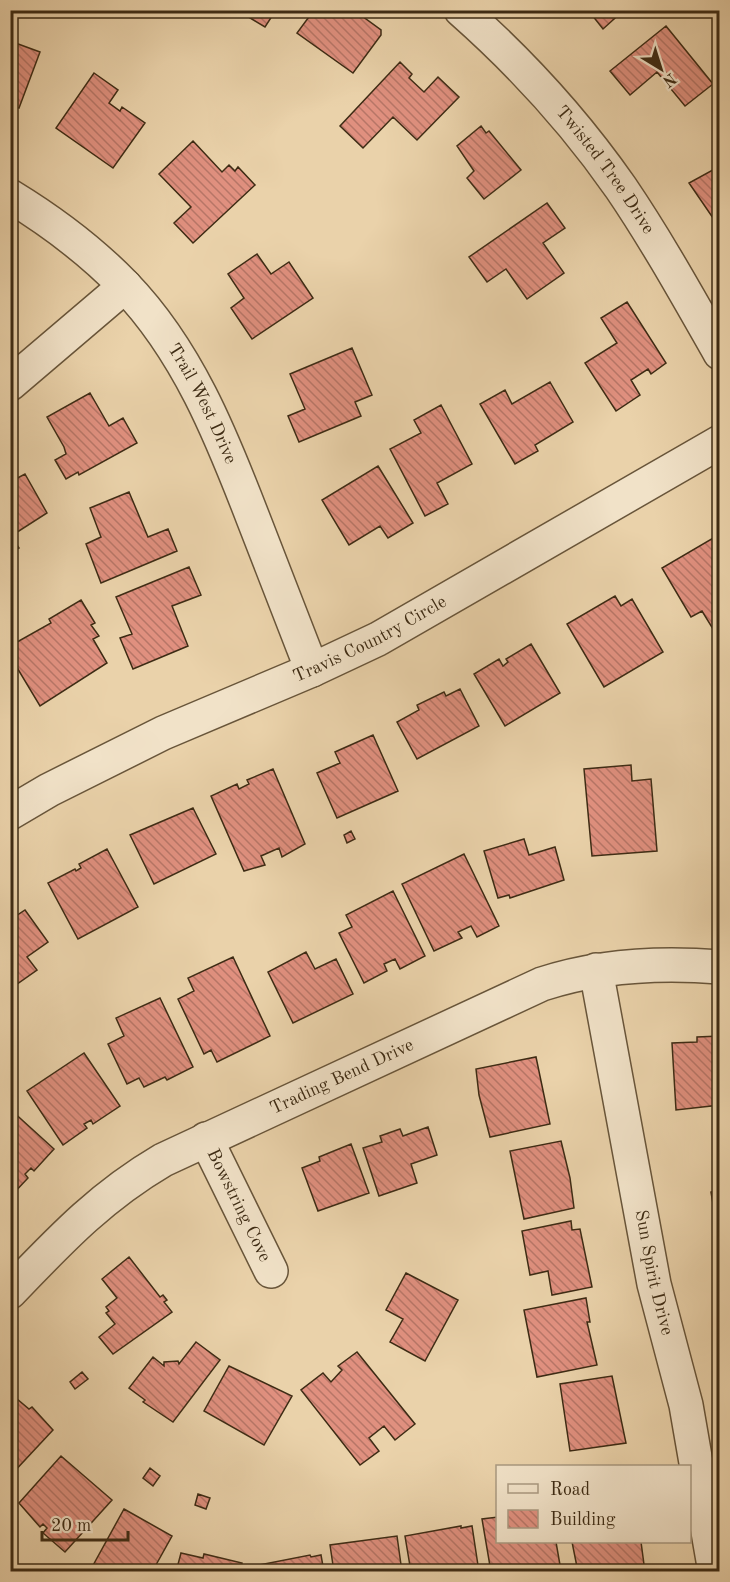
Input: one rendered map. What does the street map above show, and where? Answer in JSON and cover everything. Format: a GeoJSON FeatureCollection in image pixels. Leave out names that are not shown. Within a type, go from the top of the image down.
{"type":"FeatureCollection","features":[{"type":"Feature","properties":{"kind":"street","name":"Twisted Tree Drive"},"geometry":{"type":"LineString","coordinates":[[461,10],[522,68],[556,106],[614,179],[661,250],[720,353]]}},
{"type":"Feature","properties":{"kind":"street","name":"Trail West Drive"},"geometry":{"type":"LineString","coordinates":[[10,196],[79,244],[125,286],[169,343],[197,388],[220,433],[312,670]]}},
{"type":"Feature","properties":{"kind":"street"},"geometry":{"type":"LineString","coordinates":[[10,384],[125,286]]}},
{"type":"Feature","properties":{"kind":"street","name":"Travis Country Circle"},"geometry":{"type":"LineString","coordinates":[[10,813],[49,790],[163,733],[312,670],[378,639],[720,442]]}},
{"type":"Feature","properties":{"kind":"street","name":"Trading Bend Drive"},"geometry":{"type":"LineString","coordinates":[[10,1292],[86,1213],[131,1179],[206,1139],[542,984],[596,970],[651,964],[720,967]]}},
{"type":"Feature","properties":{"kind":"street","name":"Sun Spirit Drive"},"geometry":{"type":"LineString","coordinates":[[596,970],[654,1284],[688,1416],[715,1572]]}},
{"type":"Feature","properties":{"kind":"street","name":"Bowstring Cove"},"geometry":{"type":"LineString","coordinates":[[206,1139],[271,1270]]}},
{"type":"Feature","properties":{"kind":"building"},"geometry":{"type":"Polygon","coordinates":[[[237,10],[276,10],[265,27],[237,10]]]}},
{"type":"Feature","properties":{"kind":"building"},"geometry":{"type":"Polygon","coordinates":[[[314,10],[348,10],[352,14],[355,11],[381,30],[381,35],[353,73],[297,33],[314,10]]]}},
{"type":"Feature","properties":{"kind":"building"},"geometry":{"type":"Polygon","coordinates":[[[588,10],[624,10],[603,29],[588,10]]]}},
{"type":"Feature","properties":{"kind":"building"},"geometry":{"type":"Polygon","coordinates":[[[666,26],[713,84],[685,106],[657,72],[630,95],[610,71],[666,26]]]}},
{"type":"Feature","properties":{"kind":"building"},"geometry":{"type":"Polygon","coordinates":[[[10,41],[40,52],[19,108],[10,105],[10,41]]]}},
{"type":"Feature","properties":{"kind":"building"},"geometry":{"type":"Polygon","coordinates":[[[400,62],[412,74],[409,78],[424,92],[438,77],[459,97],[417,140],[393,117],[363,148],[340,126],[400,62]]]}},
{"type":"Feature","properties":{"kind":"building"},"geometry":{"type":"Polygon","coordinates":[[[94,73],[118,90],[109,103],[120,111],[122,107],[145,123],[113,168],[56,128],[94,73]]]}},
{"type":"Feature","properties":{"kind":"building"},"geometry":{"type":"Polygon","coordinates":[[[481,126],[486,133],[489,131],[521,170],[484,199],[467,178],[474,171],[457,146],[481,126]]]}},
{"type":"Feature","properties":{"kind":"building"},"geometry":{"type":"Polygon","coordinates":[[[193,141],[222,172],[229,165],[235,171],[238,167],[255,185],[193,243],[174,223],[191,207],[159,174],[193,141]]]}},
{"type":"Feature","properties":{"kind":"building"},"geometry":{"type":"Polygon","coordinates":[[[720,166],[720,214],[713,218],[689,183],[720,166]]]}},
{"type":"Feature","properties":{"kind":"building"},"geometry":{"type":"Polygon","coordinates":[[[547,203],[565,228],[543,243],[564,273],[527,299],[506,269],[487,282],[469,257],[547,203]]]}},
{"type":"Feature","properties":{"kind":"building"},"geometry":{"type":"Polygon","coordinates":[[[257,254],[271,274],[289,262],[313,298],[252,339],[231,308],[244,298],[228,274],[257,254]]]}},
{"type":"Feature","properties":{"kind":"building"},"geometry":{"type":"Polygon","coordinates":[[[627,302],[666,363],[651,374],[648,369],[631,380],[640,395],[616,411],[585,363],[617,343],[601,318],[627,302]]]}},
{"type":"Feature","properties":{"kind":"building"},"geometry":{"type":"Polygon","coordinates":[[[352,348],[372,395],[355,402],[361,416],[299,442],[288,416],[305,409],[290,374],[352,348]]]}},
{"type":"Feature","properties":{"kind":"building"},"geometry":{"type":"Polygon","coordinates":[[[550,382],[573,422],[535,445],[538,451],[515,464],[480,404],[505,390],[512,404],[550,382]]]}},
{"type":"Feature","properties":{"kind":"building"},"geometry":{"type":"Polygon","coordinates":[[[90,393],[109,426],[123,418],[137,443],[79,475],[78,472],[66,479],[55,460],[66,454],[64,447],[47,417],[90,393]]]}},
{"type":"Feature","properties":{"kind":"building"},"geometry":{"type":"Polygon","coordinates":[[[441,405],[472,464],[437,483],[448,504],[425,516],[390,449],[421,433],[414,420],[441,405]]]}},
{"type":"Feature","properties":{"kind":"building"},"geometry":{"type":"Polygon","coordinates":[[[378,466],[413,523],[388,538],[380,526],[349,545],[322,500],[378,466]]]}},
{"type":"Feature","properties":{"kind":"building"},"geometry":{"type":"Polygon","coordinates":[[[25,474],[47,513],[11,536],[19,548],[10,553],[10,482],[25,474]]]}},
{"type":"Feature","properties":{"kind":"building"},"geometry":{"type":"Polygon","coordinates":[[[129,492],[148,537],[168,529],[177,551],[101,583],[86,544],[101,537],[90,508],[129,492]]]}},
{"type":"Feature","properties":{"kind":"building"},"geometry":{"type":"Polygon","coordinates":[[[720,534],[720,625],[713,629],[702,611],[691,617],[662,568],[720,534]]]}},
{"type":"Feature","properties":{"kind":"building"},"geometry":{"type":"Polygon","coordinates":[[[189,567],[201,595],[172,606],[188,646],[133,669],[120,638],[132,634],[116,597],[189,567]]]}},
{"type":"Feature","properties":{"kind":"building"},"geometry":{"type":"Polygon","coordinates":[[[615,596],[621,606],[632,599],[663,652],[604,687],[567,624],[615,596]]]}},
{"type":"Feature","properties":{"kind":"building"},"geometry":{"type":"Polygon","coordinates":[[[81,600],[95,623],[91,625],[99,636],[93,639],[107,663],[40,706],[10,656],[10,646],[51,623],[49,619],[81,600]]]}},
{"type":"Feature","properties":{"kind":"building"},"geometry":{"type":"Polygon","coordinates":[[[531,644],[560,693],[505,726],[474,674],[499,659],[503,666],[508,662],[506,659],[531,644]]]}},
{"type":"Feature","properties":{"kind":"building"},"geometry":{"type":"Polygon","coordinates":[[[460,689],[479,726],[417,759],[397,722],[419,710],[417,705],[444,692],[446,696],[460,689]]]}},
{"type":"Feature","properties":{"kind":"building"},"geometry":{"type":"Polygon","coordinates":[[[373,735],[398,791],[337,818],[317,773],[340,763],[335,752],[373,735]]]}},
{"type":"Feature","properties":{"kind":"building"},"geometry":{"type":"Polygon","coordinates":[[[631,765],[632,781],[651,779],[657,851],[592,856],[584,769],[631,765]]]}},
{"type":"Feature","properties":{"kind":"building"},"geometry":{"type":"Polygon","coordinates":[[[273,769],[305,844],[282,857],[279,848],[261,856],[265,865],[244,871],[211,796],[237,784],[239,789],[249,784],[247,780],[273,769]]]}},
{"type":"Feature","properties":{"kind":"building"},"geometry":{"type":"Polygon","coordinates":[[[193,808],[216,854],[154,884],[130,835],[193,808]]]}},
{"type":"Feature","properties":{"kind":"building"},"geometry":{"type":"Polygon","coordinates":[[[351,831],[355,839],[347,843],[344,835],[351,831]]]}},
{"type":"Feature","properties":{"kind":"building"},"geometry":{"type":"Polygon","coordinates":[[[524,839],[529,855],[555,847],[564,880],[510,898],[509,895],[498,898],[484,851],[524,839]]]}},
{"type":"Feature","properties":{"kind":"building"},"geometry":{"type":"Polygon","coordinates":[[[107,849],[138,907],[78,939],[48,883],[75,869],[76,871],[81,868],[79,864],[107,849]]]}},
{"type":"Feature","properties":{"kind":"building"},"geometry":{"type":"Polygon","coordinates":[[[464,854],[499,926],[477,937],[471,926],[458,932],[462,938],[434,951],[402,884],[464,854]]]}},
{"type":"Feature","properties":{"kind":"building"},"geometry":{"type":"Polygon","coordinates":[[[393,891],[425,956],[400,969],[395,959],[384,964],[387,971],[364,983],[339,933],[352,927],[346,915],[393,891]]]}},
{"type":"Feature","properties":{"kind":"building"},"geometry":{"type":"Polygon","coordinates":[[[25,910],[48,942],[27,957],[37,970],[10,989],[10,920],[25,910]]]}},
{"type":"Feature","properties":{"kind":"building"},"geometry":{"type":"Polygon","coordinates":[[[306,952],[315,969],[336,959],[353,994],[293,1023],[268,972],[306,952]]]}},
{"type":"Feature","properties":{"kind":"building"},"geometry":{"type":"Polygon","coordinates":[[[233,957],[270,1036],[217,1062],[211,1050],[204,1054],[178,999],[194,991],[188,978],[233,957]]]}},
{"type":"Feature","properties":{"kind":"building"},"geometry":{"type":"Polygon","coordinates":[[[160,998],[193,1067],[167,1080],[165,1077],[144,1087],[139,1078],[127,1084],[108,1044],[124,1036],[116,1018],[160,998]]]}},
{"type":"Feature","properties":{"kind":"building"},"geometry":{"type":"Polygon","coordinates":[[[720,1036],[720,1105],[676,1110],[672,1043],[697,1042],[697,1037],[720,1036]]]}},
{"type":"Feature","properties":{"kind":"building"},"geometry":{"type":"Polygon","coordinates":[[[84,1053],[120,1106],[93,1124],[91,1120],[84,1124],[87,1128],[63,1145],[27,1091],[84,1053]]]}},
{"type":"Feature","properties":{"kind":"building"},"geometry":{"type":"Polygon","coordinates":[[[536,1057],[550,1124],[490,1137],[479,1095],[476,1069],[536,1057]]]}},
{"type":"Feature","properties":{"kind":"building"},"geometry":{"type":"Polygon","coordinates":[[[10,1109],[54,1149],[34,1171],[31,1168],[25,1174],[28,1178],[10,1197],[10,1109]]]}},
{"type":"Feature","properties":{"kind":"building"},"geometry":{"type":"Polygon","coordinates":[[[428,1127],[437,1155],[411,1164],[417,1183],[379,1196],[363,1148],[382,1142],[380,1136],[400,1129],[403,1136],[428,1127]]]}},
{"type":"Feature","properties":{"kind":"building"},"geometry":{"type":"Polygon","coordinates":[[[561,1141],[574,1208],[524,1219],[510,1151],[561,1141]]]}},
{"type":"Feature","properties":{"kind":"building"},"geometry":{"type":"Polygon","coordinates":[[[351,1144],[369,1193],[318,1211],[302,1168],[320,1161],[319,1157],[351,1144]]]}},
{"type":"Feature","properties":{"kind":"building"},"geometry":{"type":"Polygon","coordinates":[[[720,1190],[720,1245],[711,1192],[720,1190]]]}},
{"type":"Feature","properties":{"kind":"building"},"geometry":{"type":"Polygon","coordinates":[[[571,1221],[572,1230],[580,1229],[592,1287],[552,1295],[548,1271],[530,1275],[522,1231],[571,1221]]]}},
{"type":"Feature","properties":{"kind":"building"},"geometry":{"type":"Polygon","coordinates":[[[129,1257],[160,1297],[163,1295],[167,1300],[164,1302],[172,1312],[113,1354],[99,1337],[115,1324],[106,1313],[109,1311],[106,1307],[117,1298],[102,1279],[129,1257]]]}},
{"type":"Feature","properties":{"kind":"building"},"geometry":{"type":"Polygon","coordinates":[[[406,1273],[458,1300],[425,1361],[390,1342],[403,1319],[386,1310],[406,1273]]]}},
{"type":"Feature","properties":{"kind":"building"},"geometry":{"type":"Polygon","coordinates":[[[586,1298],[590,1322],[587,1322],[597,1365],[537,1377],[524,1310],[586,1298]]]}},
{"type":"Feature","properties":{"kind":"building"},"geometry":{"type":"Polygon","coordinates":[[[196,1342],[220,1360],[173,1422],[143,1402],[145,1400],[129,1388],[153,1357],[164,1366],[164,1362],[178,1361],[179,1364],[196,1342]]]}},
{"type":"Feature","properties":{"kind":"building"},"geometry":{"type":"Polygon","coordinates":[[[357,1352],[415,1424],[395,1440],[384,1426],[369,1438],[379,1451],[360,1465],[301,1390],[323,1373],[331,1382],[342,1370],[338,1366],[357,1352]]]}},
{"type":"Feature","properties":{"kind":"building"},"geometry":{"type":"Polygon","coordinates":[[[229,1366],[292,1396],[264,1445],[204,1411],[229,1366]]]}},
{"type":"Feature","properties":{"kind":"building"},"geometry":{"type":"Polygon","coordinates":[[[82,1372],[88,1379],[75,1389],[70,1382],[82,1372]]]}},
{"type":"Feature","properties":{"kind":"building"},"geometry":{"type":"Polygon","coordinates":[[[612,1376],[626,1443],[570,1451],[560,1384],[612,1376]]]}},
{"type":"Feature","properties":{"kind":"building"},"geometry":{"type":"Polygon","coordinates":[[[10,1393],[29,1409],[32,1407],[53,1430],[10,1476],[10,1393]]]}},
{"type":"Feature","properties":{"kind":"building"},"geometry":{"type":"Polygon","coordinates":[[[61,1456],[112,1500],[65,1552],[43,1533],[47,1528],[43,1524],[40,1527],[19,1503],[61,1456]]]}},
{"type":"Feature","properties":{"kind":"building"},"geometry":{"type":"Polygon","coordinates":[[[150,1468],[160,1476],[153,1486],[143,1478],[150,1468]]]}},
{"type":"Feature","properties":{"kind":"building"},"geometry":{"type":"Polygon","coordinates":[[[198,1494],[210,1498],[206,1509],[195,1505],[198,1494]]]}},
{"type":"Feature","properties":{"kind":"building"},"geometry":{"type":"Polygon","coordinates":[[[124,1509],[172,1536],[152,1572],[95,1572],[91,1569],[124,1509]]]}},
{"type":"Feature","properties":{"kind":"building"},"geometry":{"type":"Polygon","coordinates":[[[496,1517],[496,1543],[556,1543],[560,1565],[524,1572],[491,1572],[482,1519],[496,1517]]]}},
{"type":"Feature","properties":{"kind":"building"},"geometry":{"type":"Polygon","coordinates":[[[461,1526],[461,1528],[472,1526],[479,1572],[411,1572],[405,1536],[461,1526]]]}},
{"type":"Feature","properties":{"kind":"building"},"geometry":{"type":"Polygon","coordinates":[[[397,1536],[402,1572],[334,1572],[330,1545],[397,1536]]]}},
{"type":"Feature","properties":{"kind":"building"},"geometry":{"type":"Polygon","coordinates":[[[572,1543],[641,1543],[645,1572],[578,1572],[572,1543]]]}},
{"type":"Feature","properties":{"kind":"building"},"geometry":{"type":"Polygon","coordinates":[[[181,1553],[203,1558],[204,1554],[242,1563],[240,1572],[176,1572],[181,1553]]]}},
{"type":"Feature","properties":{"kind":"building"},"geometry":{"type":"Polygon","coordinates":[[[310,1555],[311,1557],[321,1555],[324,1572],[255,1572],[254,1566],[310,1555]]]}}]}
